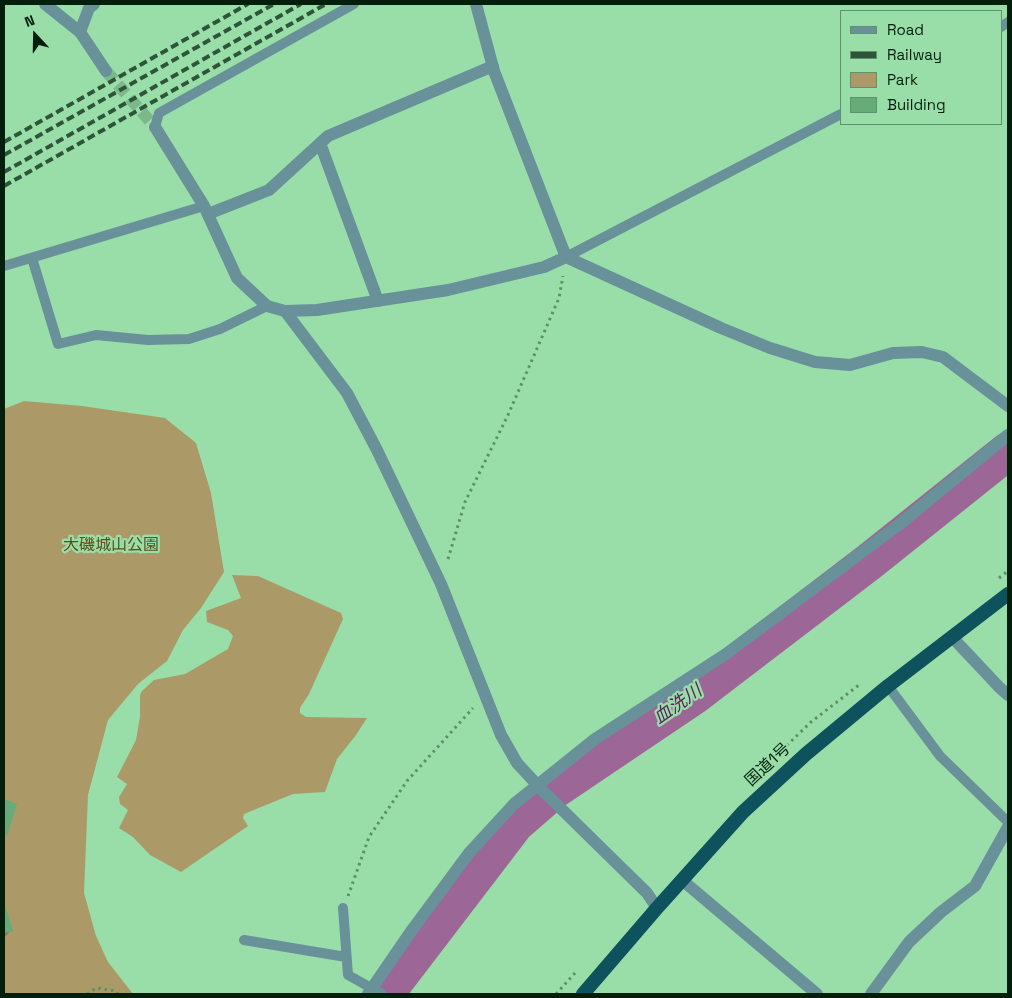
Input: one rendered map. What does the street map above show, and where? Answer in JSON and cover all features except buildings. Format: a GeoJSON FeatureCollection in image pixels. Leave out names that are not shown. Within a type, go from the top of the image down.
{"type":"FeatureCollection","features":[{"type":"Feature","properties":{"kind":"highway","name":"国道1号"},"geometry":{"type":"LineString","coordinates":[[582,994],[743,812],[806,754],[888,686],[1008,594]]}},
{"type":"Feature","properties":{"kind":"street"},"geometry":{"type":"LineString","coordinates":[[45,4],[80,32],[106,71]]}},
{"type":"Feature","properties":{"kind":"street"},"geometry":{"type":"LineString","coordinates":[[80,32],[89,8],[94,4]]}},
{"type":"Feature","properties":{"kind":"street"},"geometry":{"type":"LineString","coordinates":[[476,4],[493,66],[566,257],[721,328],[770,348],[815,362],[850,365],[893,353],[922,352],[944,357],[1008,406]]}},
{"type":"Feature","properties":{"kind":"street"},"geometry":{"type":"LineString","coordinates":[[484,32],[487,9],[485,4]]}},
{"type":"Feature","properties":{"kind":"street"},"geometry":{"type":"LineString","coordinates":[[206,210],[269,190],[328,136],[493,66]]}},
{"type":"Feature","properties":{"kind":"street"},"geometry":{"type":"LineString","coordinates":[[155,127],[206,210],[237,278],[267,306],[284,311],[317,310],[448,290],[544,267],[566,257]]}},
{"type":"Feature","properties":{"kind":"street"},"geometry":{"type":"LineString","coordinates":[[320,143],[378,301]]}},
{"type":"Feature","properties":{"kind":"street"},"geometry":{"type":"LineString","coordinates":[[284,311],[347,393],[377,450],[441,584],[501,735],[517,763],[647,894],[657,908]]}},
{"type":"Feature","properties":{"kind":"street"},"geometry":{"type":"LineString","coordinates":[[374,992],[469,853],[514,804],[539,787],[595,739],[726,654],[901,523],[1008,435]]}},
{"type":"Feature","properties":{"kind":"street"},"geometry":{"type":"LineString","coordinates":[[952,637],[999,688],[1008,695]]}},
{"type":"Feature","properties":{"kind":"street"},"geometry":{"type":"LineString","coordinates":[[872,994],[910,942],[941,912],[975,886],[1008,823]]}},
{"type":"Feature","properties":{"kind":"street"},"geometry":{"type":"LineString","coordinates":[[682,880],[817,994]]}},
{"type":"Feature","properties":{"kind":"lane"},"geometry":{"type":"LineString","coordinates":[[155,127],[159,114],[354,4]]}},
{"type":"Feature","properties":{"kind":"lane"},"geometry":{"type":"LineString","coordinates":[[566,257],[840,115]]}},
{"type":"Feature","properties":{"kind":"lane"},"geometry":{"type":"LineString","coordinates":[[4,266],[206,210]]}},
{"type":"Feature","properties":{"kind":"lane"},"geometry":{"type":"LineString","coordinates":[[32,258],[58,344],[96,335],[148,340],[189,339],[220,329],[267,306]]}},
{"type":"Feature","properties":{"kind":"lane"},"geometry":{"type":"LineString","coordinates":[[888,686],[940,756],[1008,823]]}},
{"type":"Feature","properties":{"kind":"lane"},"geometry":{"type":"LineString","coordinates":[[344,908],[348,975],[374,992]]}},
{"type":"Feature","properties":{"kind":"lane"},"geometry":{"type":"LineString","coordinates":[[244,940],[346,957]]}},
{"type":"Feature","properties":{"kind":"path"},"geometry":{"type":"LineString","coordinates":[[441,584],[465,502],[508,416],[559,298],[566,257]]}},
{"type":"Feature","properties":{"kind":"path"},"geometry":{"type":"LineString","coordinates":[[344,908],[369,837],[407,781],[486,695]]}},
{"type":"Feature","properties":{"kind":"path"},"geometry":{"type":"LineString","coordinates":[[87,994],[96,988],[116,991],[118,994]]}},
{"type":"Feature","properties":{"kind":"green space","name":"大磯城山公園"},"geometry":{"type":"Polygon","coordinates":[[[24,401],[82,406],[165,418],[196,443],[211,493],[224,572],[201,608],[183,630],[167,661],[138,684],[108,720],[88,795],[84,893],[96,936],[108,962],[133,994],[4,994],[4,409],[24,401]]]}},
{"type":"Feature","properties":{"kind":"green space"},"geometry":{"type":"Polygon","coordinates":[[[232,575],[258,576],[341,613],[343,619],[309,694],[300,708],[300,713],[306,717],[367,718],[337,759],[325,792],[293,794],[244,814],[243,818],[248,826],[181,872],[150,855],[133,837],[119,828],[128,810],[120,804],[119,797],[127,784],[117,777],[136,740],[142,691],[154,680],[185,674],[228,649],[233,636],[228,630],[207,622],[206,611],[241,598],[232,575]]]}},
{"type":"Feature","properties":{"kind":"waterway","name":"血洗川"},"geometry":{"type":"LineString","coordinates":[[385,994],[515,824],[554,790],[695,695],[869,562],[1008,451]]}},
{"type":"Feature","properties":{"kind":"tunnel"},"geometry":{"type":"LineString","coordinates":[[106,71],[155,127]]}},
{"type":"Feature","properties":{"kind":"railway"},"geometry":{"type":"LineString","coordinates":[[4,142],[248,4]]}},
{"type":"Feature","properties":{"kind":"railway"},"geometry":{"type":"LineString","coordinates":[[4,155],[274,4]]}},
{"type":"Feature","properties":{"kind":"railway"},"geometry":{"type":"LineString","coordinates":[[4,172],[301,4]]}},
{"type":"Feature","properties":{"kind":"railway"},"geometry":{"type":"LineString","coordinates":[[4,186],[326,4]]}}]}
